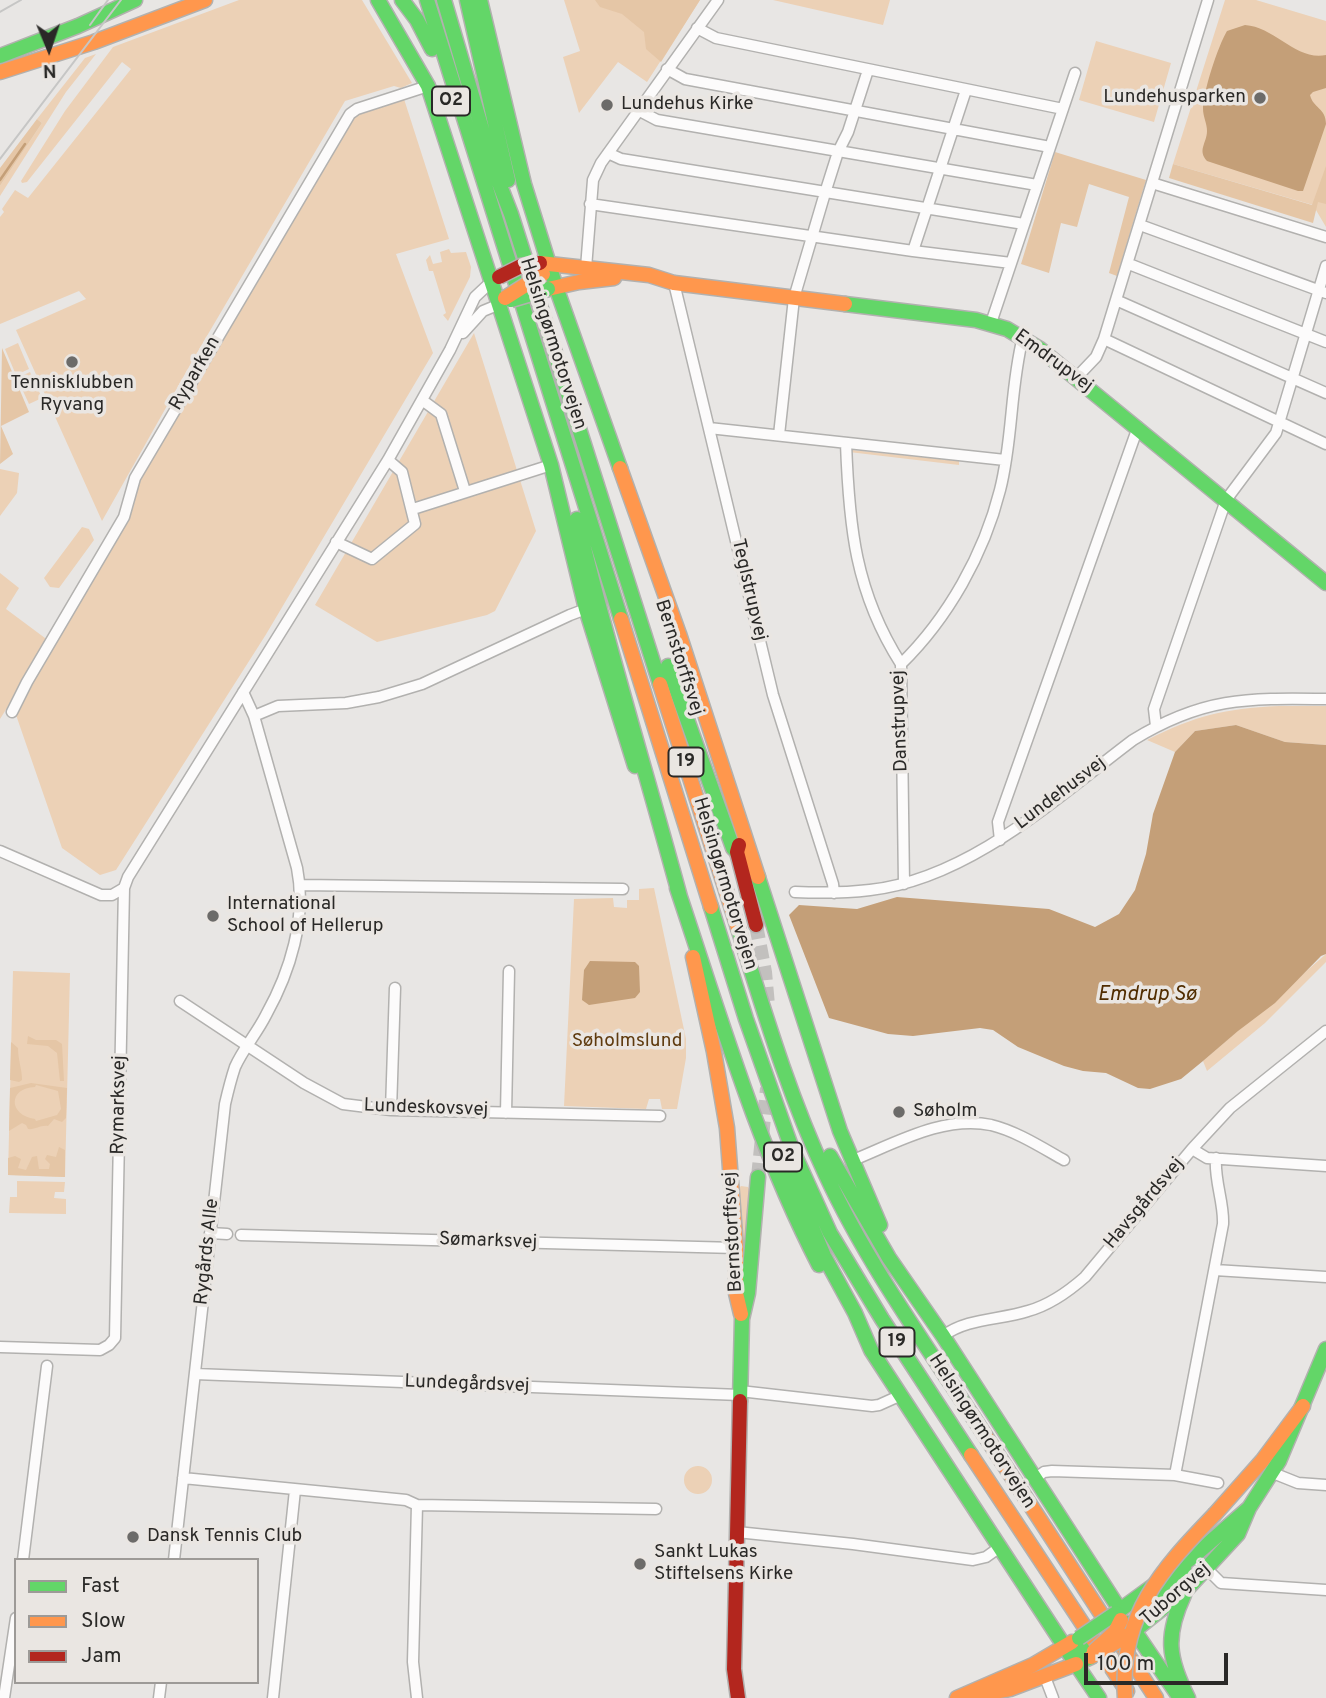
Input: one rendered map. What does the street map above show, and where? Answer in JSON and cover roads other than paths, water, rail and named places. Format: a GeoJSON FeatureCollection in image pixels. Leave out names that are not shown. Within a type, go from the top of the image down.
{"type":"FeatureCollection","features":[{"type":"Feature","properties":{"kind":"main road"},"geometry":{"type":"LineString","coordinates":[[0,56],[78,26],[135,0]]}},
{"type":"Feature","properties":{"kind":"main road"},"geometry":{"type":"LineString","coordinates":[[0,72],[94,42],[205,0]]}},
{"type":"Feature","properties":{"kind":"main road"},"geometry":{"type":"LineString","coordinates":[[378,0],[428,86],[504,301],[551,465],[586,609],[647,803],[750,1108],[779,1185],[833,1292],[871,1350]]}},
{"type":"Feature","properties":{"kind":"main road","name":"O2"},"geometry":{"type":"LineString","coordinates":[[401,0],[417,20],[434,54],[490,207]]}},
{"type":"Feature","properties":{"kind":"main road","name":"Helsingørmotorvejen"},"geometry":{"type":"LineString","coordinates":[[427,0],[726,953],[768,1085],[792,1149],[830,1233],[882,1319],[1131,1698]]}},
{"type":"Feature","properties":{"kind":"main road","name":"Helsingørmotorvejen"},"geometry":{"type":"LineString","coordinates":[[444,0],[494,170],[511,214],[754,980],[801,1117],[855,1234],[1156,1698]]}},
{"type":"Feature","properties":{"kind":"main road","name":"O2"},"geometry":{"type":"LineString","coordinates":[[467,0],[507,167],[511,214]]}},
{"type":"Feature","properties":{"kind":"main road"},"geometry":{"type":"LineString","coordinates":[[480,0],[544,266],[679,634],[828,1098],[851,1161],[894,1254],[943,1336]]}},
{"type":"Feature","properties":{"kind":"main road","name":"Emdrupvej"},"geometry":{"type":"LineString","coordinates":[[495,279],[521,266],[544,266],[657,276],[674,283]]}},
{"type":"Feature","properties":{"kind":"main road"},"geometry":{"type":"LineString","coordinates":[[504,301],[513,290],[534,282],[544,266]]}},
{"type":"Feature","properties":{"kind":"main road"},"geometry":{"type":"LineString","coordinates":[[579,282],[586,268]]}},
{"type":"Feature","properties":{"kind":"main road","name":"Emdrupvej"},"geometry":{"type":"LineString","coordinates":[[504,301],[579,282],[610,278],[656,285],[674,283],[991,323],[1023,337],[1076,378],[1326,583]]}},
{"type":"Feature","properties":{"kind":"main road"},"geometry":{"type":"LineString","coordinates":[[559,425],[594,595],[649,778],[680,897]]}},
{"type":"Feature","properties":{"kind":"main road","name":"Bernstorffsvej"},"geometry":{"type":"LineString","coordinates":[[621,470],[671,637],[739,847],[737,852],[756,925]]}},
{"type":"Feature","properties":{"kind":"main road"},"geometry":{"type":"LineString","coordinates":[[617,546],[651,619],[733,848],[737,852]]}},
{"type":"Feature","properties":{"kind":"main road","name":"Bernstorffsvej"},"geometry":{"type":"LineString","coordinates":[[680,897],[721,1089],[731,1166],[736,1293],[742,1319]]}},
{"type":"Feature","properties":{"kind":"main road","name":"O2"},"geometry":{"type":"LineString","coordinates":[[726,953],[759,1089],[772,1128],[824,1256],[855,1313],[871,1350],[1065,1647],[1085,1653]]}},
{"type":"Feature","properties":{"kind":"main road","name":"O2"},"geometry":{"type":"LineString","coordinates":[[754,980],[827,1150],[848,1190],[889,1258],[943,1336],[1120,1615]]}},
{"type":"Feature","properties":{"kind":"main road","name":"Bernstorffsvej"},"geometry":{"type":"LineString","coordinates":[[738,1698],[734,1669],[742,1319],[748,1293],[758,1177]]}},
{"type":"Feature","properties":{"kind":"main road","name":"Tuborgvej"},"geometry":{"type":"LineString","coordinates":[[959,1698],[990,1695],[1045,1677],[1085,1653],[1132,1632],[1207,1570],[1238,1534],[1249,1508],[1273,1473],[1303,1406],[1321,1377],[1326,1349]]}},
{"type":"Feature","properties":{"kind":"main road"},"geometry":{"type":"LineString","coordinates":[[1125,1698],[1124,1662],[1130,1634],[1140,1610],[1169,1565],[1262,1461],[1303,1406]]}},
{"type":"Feature","properties":{"kind":"main road","name":"Tuborgvej"},"geometry":{"type":"LineString","coordinates":[[1085,1653],[1120,1615],[1249,1508]]}},
{"type":"Feature","properties":{"kind":"main road"},"geometry":{"type":"LineString","coordinates":[[1188,1588],[1172,1623],[1169,1650],[1173,1669],[1188,1698]]}},
{"type":"Feature","properties":{"kind":"main road"},"geometry":{"type":"LineString","coordinates":[[1120,1615],[1180,1698]]}},
{"type":"Feature","properties":{"kind":"main road"},"geometry":{"type":"LineString","coordinates":[[1099,1698],[1085,1653],[1115,1632],[1120,1615]]}},
{"type":"Feature","properties":{"kind":"main road","name":"Tuborgvej"},"geometry":{"type":"LineString","coordinates":[[959,1698],[1033,1665],[1065,1647],[1085,1653]]}},
{"type":"Feature","properties":{"kind":"main road","name":"Bernstorffsvej"},"geometry":{"type":"LineString","coordinates":[[727,1698],[734,1669]]}},
{"type":"Feature","properties":{"kind":"street"},"geometry":{"type":"LineString","coordinates":[[586,268],[593,180],[608,153],[667,69],[701,31],[718,0]]}},
{"type":"Feature","properties":{"kind":"street"},"geometry":{"type":"LineString","coordinates":[[1076,378],[1097,355],[1104,339],[1208,0]]}},
{"type":"Feature","properties":{"kind":"street"},"geometry":{"type":"LineString","coordinates":[[701,31],[868,70],[1063,109]]}},
{"type":"Feature","properties":{"kind":"street"},"geometry":{"type":"LineString","coordinates":[[667,69],[685,79],[1050,147]]}},
{"type":"Feature","properties":{"kind":"street"},"geometry":{"type":"LineString","coordinates":[[779,435],[794,298],[811,235],[868,70]]}},
{"type":"Feature","properties":{"kind":"street"},"geometry":{"type":"LineString","coordinates":[[991,323],[1075,73]]}},
{"type":"Feature","properties":{"kind":"street","name":"Ryparken"},"geometry":{"type":"LineString","coordinates":[[12,712],[124,517],[135,478],[350,114],[357,109],[428,86]]}},
{"type":"Feature","properties":{"kind":"street"},"geometry":{"type":"LineString","coordinates":[[913,251],[966,90]]}},
{"type":"Feature","properties":{"kind":"street"},"geometry":{"type":"LineString","coordinates":[[638,110],[657,120],[1037,185]]}},
{"type":"Feature","properties":{"kind":"street"},"geometry":{"type":"LineString","coordinates":[[608,153],[621,159],[1024,224]]}},
{"type":"Feature","properties":{"kind":"street"},"geometry":{"type":"LineString","coordinates":[[1152,183],[1326,237]]}},
{"type":"Feature","properties":{"kind":"street"},"geometry":{"type":"LineString","coordinates":[[590,204],[1011,263]]}},
{"type":"Feature","properties":{"kind":"street"},"geometry":{"type":"LineString","coordinates":[[1140,225],[1322,291]]}},
{"type":"Feature","properties":{"kind":"street"},"geometry":{"type":"LineString","coordinates":[[1129,264],[1326,342]]}},
{"type":"Feature","properties":{"kind":"street"},"geometry":{"type":"LineString","coordinates":[[1156,726],[1154,709],[1226,500],[1276,433],[1322,291],[1326,266]]}},
{"type":"Feature","properties":{"kind":"street"},"geometry":{"type":"LineString","coordinates":[[0,851],[102,895],[112,895],[124,888],[388,460],[450,350],[475,296],[495,279]]}},
{"type":"Feature","properties":{"kind":"street","name":"Teglstrupvej"},"geometry":{"type":"LineString","coordinates":[[674,283],[773,695],[834,893]]}},
{"type":"Feature","properties":{"kind":"street"},"geometry":{"type":"LineString","coordinates":[[1116,300],[1326,393]]}},
{"type":"Feature","properties":{"kind":"street"},"geometry":{"type":"LineString","coordinates":[[450,350],[475,318],[504,301]]}},
{"type":"Feature","properties":{"kind":"street"},"geometry":{"type":"LineString","coordinates":[[901,664],[939,621],[959,589],[987,527],[1000,490],[1017,360],[1023,337]]}},
{"type":"Feature","properties":{"kind":"street"},"geometry":{"type":"LineString","coordinates":[[1104,339],[1326,444]]}},
{"type":"Feature","properties":{"kind":"street"},"geometry":{"type":"LineString","coordinates":[[422,400],[441,414],[465,491]]}},
{"type":"Feature","properties":{"kind":"street"},"geometry":{"type":"LineString","coordinates":[[1000,839],[999,822],[1138,427]]}},
{"type":"Feature","properties":{"kind":"street"},"geometry":{"type":"LineString","coordinates":[[709,428],[1005,460]]}},
{"type":"Feature","properties":{"kind":"street","name":"Danstrupvej"},"geometry":{"type":"LineString","coordinates":[[846,443],[851,532],[861,577],[888,644],[901,664],[904,884]]}},
{"type":"Feature","properties":{"kind":"street"},"geometry":{"type":"LineString","coordinates":[[336,542],[372,559],[415,524],[402,472],[388,460]]}},
{"type":"Feature","properties":{"kind":"street"},"geometry":{"type":"LineString","coordinates":[[413,509],[551,465]]}},
{"type":"Feature","properties":{"kind":"street"},"geometry":{"type":"LineString","coordinates":[[254,716],[278,706],[346,703],[379,697],[422,684],[586,609]]}},
{"type":"Feature","properties":{"kind":"street","name":"Rygårds Alle"},"geometry":{"type":"LineString","coordinates":[[174,1558],[225,1104],[236,1065],[266,1016],[290,959],[297,927],[300,885],[254,716],[243,692]]}},
{"type":"Feature","properties":{"kind":"street","name":"Lundehusvej"},"geometry":{"type":"LineString","coordinates":[[795,892],[872,890],[904,884],[966,860],[1000,839],[1133,740],[1184,713],[1257,698],[1326,699]]}},
{"type":"Feature","properties":{"kind":"street"},"geometry":{"type":"LineString","coordinates":[[300,885],[623,889]]}},
{"type":"Feature","properties":{"kind":"street","name":"Rymarksvej"},"geometry":{"type":"LineString","coordinates":[[0,1347],[100,1350],[115,1338],[124,888]]}},
{"type":"Feature","properties":{"kind":"street"},"geometry":{"type":"LineString","coordinates":[[506,1113],[509,971]]}},
{"type":"Feature","properties":{"kind":"street"},"geometry":{"type":"LineString","coordinates":[[391,1110],[395,988]]}},
{"type":"Feature","properties":{"kind":"street","name":"Lundeskovsvej"},"geometry":{"type":"LineString","coordinates":[[180,1001],[304,1083],[343,1104],[391,1110],[660,1116]]}},
{"type":"Feature","properties":{"kind":"street","name":"Havsgårdsvej"},"geometry":{"type":"LineString","coordinates":[[943,1336],[957,1326],[1027,1312],[1069,1292],[1085,1277],[1192,1149],[1230,1108],[1326,1031]]}},
{"type":"Feature","properties":{"kind":"street"},"geometry":{"type":"LineString","coordinates":[[851,1161],[940,1126],[969,1124],[991,1125],[1012,1132],[1064,1160]]}},
{"type":"Feature","properties":{"kind":"street"},"geometry":{"type":"LineString","coordinates":[[1192,1149],[1203,1156],[1216,1158],[1326,1166]]}},
{"type":"Feature","properties":{"kind":"street"},"geometry":{"type":"LineString","coordinates":[[1175,1475],[1215,1270],[1223,1210],[1215,1168],[1216,1158]]}},
{"type":"Feature","properties":{"kind":"street"},"geometry":{"type":"LineString","coordinates":[[210,1233],[227,1234]]}},
{"type":"Feature","properties":{"kind":"street","name":"Sømarksvej"},"geometry":{"type":"LineString","coordinates":[[241,1235],[736,1248]]}},
{"type":"Feature","properties":{"kind":"street"},"geometry":{"type":"LineString","coordinates":[[1215,1270],[1326,1277]]}},
{"type":"Feature","properties":{"kind":"street"},"geometry":{"type":"LineString","coordinates":[[23,1558],[47,1366]]}},
{"type":"Feature","properties":{"kind":"street","name":"Lundegårdsvej"},"geometry":{"type":"LineString","coordinates":[[195,1374],[740,1393],[872,1406],[899,1396]]}},
{"type":"Feature","properties":{"kind":"street"},"geometry":{"type":"LineString","coordinates":[[1034,1479],[1044,1472],[1052,1471],[1175,1475],[1218,1483]]}},
{"type":"Feature","properties":{"kind":"street"},"geometry":{"type":"LineString","coordinates":[[1273,1473],[1298,1483],[1326,1485]]}},
{"type":"Feature","properties":{"kind":"street"},"geometry":{"type":"LineString","coordinates":[[183,1478],[406,1500],[417,1505],[656,1509]]}},
{"type":"Feature","properties":{"kind":"street"},"geometry":{"type":"LineString","coordinates":[[273,1698],[295,1490]]}},
{"type":"Feature","properties":{"kind":"street"},"geometry":{"type":"LineString","coordinates":[[417,1505],[413,1662],[417,1698]]}},
{"type":"Feature","properties":{"kind":"street"},"geometry":{"type":"LineString","coordinates":[[737,1532],[973,1560],[986,1557],[1000,1547]]}},
{"type":"Feature","properties":{"kind":"street"},"geometry":{"type":"LineString","coordinates":[[1194,1556],[1222,1583],[1326,1590]]}},
{"type":"Feature","properties":{"kind":"street"},"geometry":{"type":"LineString","coordinates":[[4,1698],[14,1631]]}},
{"type":"Feature","properties":{"kind":"street"},"geometry":{"type":"LineString","coordinates":[[1045,1677],[1053,1698]]}},
{"type":"Feature","properties":{"kind":"water","name":"Lundehusparken"},"geometry":{"type":"Polygon","coordinates":[[[1245,25],[1266,31],[1305,53],[1326,55],[1326,88],[1310,95],[1324,115],[1326,124],[1303,191],[1207,161],[1204,157],[1203,146],[1207,131],[1204,101],[1212,69],[1227,31],[1245,25]]]}},
{"type":"Feature","properties":{"kind":"water","name":"Emdrup Sø"},"geometry":{"type":"Polygon","coordinates":[[[1236,725],[1285,742],[1326,745],[1326,954],[1275,1003],[1181,1079],[1150,1089],[1138,1088],[1106,1073],[1064,1066],[1018,1047],[993,1030],[980,1028],[913,1036],[888,1034],[829,1018],[789,915],[799,905],[857,909],[897,897],[1049,909],[1095,927],[1119,914],[1135,890],[1146,854],[1153,814],[1175,752],[1195,731],[1236,725]]]}},
{"type":"Feature","properties":{"kind":"water"},"geometry":{"type":"Polygon","coordinates":[[[590,961],[635,962],[639,966],[640,992],[635,998],[589,1005],[582,1000],[584,970],[590,961]]]}},
{"type":"Feature","properties":{"kind":"waterway"},"geometry":{"type":"LineString","coordinates":[[0,180],[25,144]]}},
{"type":"Feature","properties":{"kind":"tunnel"},"geometry":{"type":"LineString","coordinates":[[756,925],[768,1005]]}},
{"type":"Feature","properties":{"kind":"tunnel"},"geometry":{"type":"LineString","coordinates":[[758,1177],[767,1088]]}},
{"type":"Feature","properties":{"kind":"tram line"},"geometry":{"type":"LineString","coordinates":[[0,12],[21,0]]}},
{"type":"Feature","properties":{"kind":"tram line"},"geometry":{"type":"LineString","coordinates":[[90,25],[108,0]]}},
{"type":"Feature","properties":{"kind":"tram line"},"geometry":{"type":"LineString","coordinates":[[0,159],[121,0]]}},
{"type":"Feature","properties":{"kind":"place","name":"Lundehusparken"},"geometry":{"type":"Point","coordinates":[1260,98]}},
{"type":"Feature","properties":{"kind":"place","name":"Lundehus Kirke"},"geometry":{"type":"Point","coordinates":[607,105]}},
{"type":"Feature","properties":{"kind":"place","name":"Tennisklubben Ryvang"},"geometry":{"type":"Point","coordinates":[72,362]}},
{"type":"Feature","properties":{"kind":"place","name":"International School of Hellerup"},"geometry":{"type":"Point","coordinates":[213,916]}},
{"type":"Feature","properties":{"kind":"place","name":"Søholm"},"geometry":{"type":"Point","coordinates":[899,1112]}},
{"type":"Feature","properties":{"kind":"place","name":"Dansk Tennis Club"},"geometry":{"type":"Point","coordinates":[133,1537]}},
{"type":"Feature","properties":{"kind":"place","name":"Sankt Lukas Stiftelsens Kirke"},"geometry":{"type":"Point","coordinates":[640,1564]}},
{"type":"Feature","properties":{"kind":"park label","name":"Søholmslund"},"geometry":{"type":"Point","coordinates":[627,1042]}}]}
